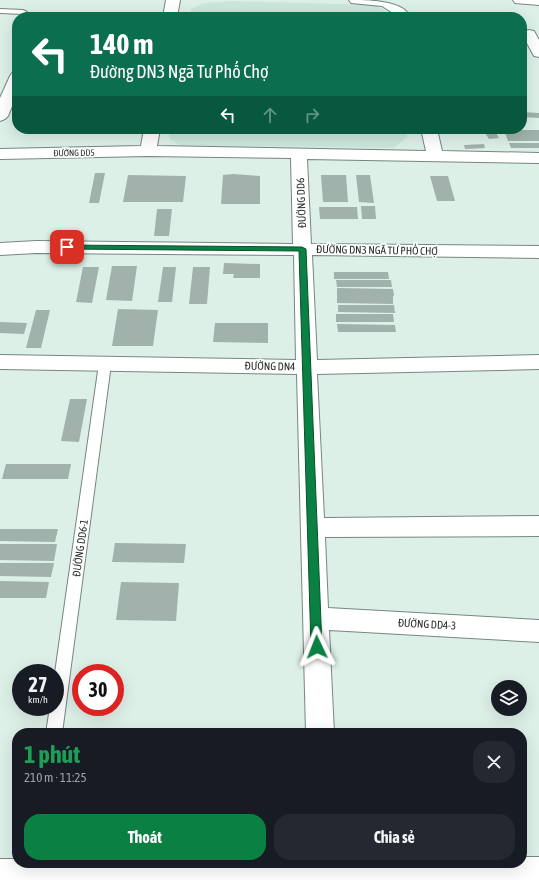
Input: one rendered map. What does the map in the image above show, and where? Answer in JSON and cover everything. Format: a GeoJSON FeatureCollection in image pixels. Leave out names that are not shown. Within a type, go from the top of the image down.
{"type":"FeatureCollection","features":[{"type":"Feature","properties":{"kind":"street"},"geometry":{"type":"LineString","coordinates":[[171,12],[173,0]]}},
{"type":"Feature","properties":{"kind":"street"},"geometry":{"type":"LineString","coordinates":[[356,0],[385,2],[405,0]]}},
{"type":"Feature","properties":{"kind":"street"},"geometry":{"type":"LineString","coordinates":[[520,0],[539,1]]}},
{"type":"Feature","properties":{"kind":"street"},"geometry":{"type":"LineString","coordinates":[[385,2],[400,12]]}},
{"type":"Feature","properties":{"kind":"street"},"geometry":{"type":"LineString","coordinates":[[529,34],[539,54]]}},
{"type":"Feature","properties":{"kind":"street"},"geometry":{"type":"LineString","coordinates":[[0,116],[12,88]]}},
{"type":"Feature","properties":{"kind":"street"},"geometry":{"type":"LineString","coordinates":[[148,151],[151,134]]}},
{"type":"Feature","properties":{"kind":"street"},"geometry":{"type":"LineString","coordinates":[[430,134],[435,156]]}},
{"type":"Feature","properties":{"kind":"street","name":"ĐƯỜNG DD5"},"geometry":{"type":"LineString","coordinates":[[0,154],[148,151],[539,158]]}},
{"type":"Feature","properties":{"kind":"street","name":"ĐƯỜNG DD6"},"geometry":{"type":"LineString","coordinates":[[299,153],[320,728]]}},
{"type":"Feature","properties":{"kind":"street","name":"ĐƯỜNG DN3 NGÃ TƯ PHỐ CHỢ"},"geometry":{"type":"LineString","coordinates":[[0,249],[36,247],[539,252]]}},
{"type":"Feature","properties":{"kind":"street","name":"ĐƯỜNG DN4"},"geometry":{"type":"LineString","coordinates":[[0,362],[307,367],[539,362]]}},
{"type":"Feature","properties":{"kind":"street"},"geometry":{"type":"LineString","coordinates":[[313,528],[539,526]]}},
{"type":"Feature","properties":{"kind":"street","name":"ĐƯỜNG DD4-3"},"geometry":{"type":"LineString","coordinates":[[316,618],[539,631]]}},
{"type":"Feature","properties":{"kind":"street"},"geometry":{"type":"LineString","coordinates":[[0,874],[35,868],[325,868],[539,872]]}},
{"type":"Feature","properties":{"kind":"lane"},"geometry":{"type":"LineString","coordinates":[[0,11],[23,12]]}},
{"type":"Feature","properties":{"kind":"lane","name":"ĐƯỜNG DD6-1"},"geometry":{"type":"LineString","coordinates":[[55,728],[105,364]]}},
{"type":"Feature","properties":{"kind":"shaded area"},"geometry":{"type":"Polygon","coordinates":[[[232,1],[376,5],[386,12],[191,12],[191,9],[204,3],[232,1]]]}},
{"type":"Feature","properties":{"kind":"shaded area"},"geometry":{"type":"Polygon","coordinates":[[[169,134],[407,134],[407,137],[394,148],[179,145],[169,138],[169,134]]]}},
{"type":"Feature","properties":{"kind":"building"},"geometry":{"type":"Polygon","coordinates":[[[527,112],[539,113],[539,118],[527,117],[527,112]]]}},
{"type":"Feature","properties":{"kind":"building"},"geometry":{"type":"Polygon","coordinates":[[[527,130],[539,130],[539,141],[508,141],[505,134],[527,134],[527,130]]]}},
{"type":"Feature","properties":{"kind":"building"},"geometry":{"type":"Polygon","coordinates":[[[486,134],[497,134],[499,138],[489,139],[486,134]]]}},
{"type":"Feature","properties":{"kind":"building"},"geometry":{"type":"Polygon","coordinates":[[[509,143],[539,143],[539,148],[511,148],[509,143]]]}},
{"type":"Feature","properties":{"kind":"building"},"geometry":{"type":"Polygon","coordinates":[[[484,144],[485,148],[465,149],[464,145],[484,144]]]}},
{"type":"Feature","properties":{"kind":"building"},"geometry":{"type":"Polygon","coordinates":[[[95,173],[105,173],[99,203],[89,203],[95,173]]]}},
{"type":"Feature","properties":{"kind":"building"},"geometry":{"type":"Polygon","coordinates":[[[233,174],[260,176],[260,204],[221,204],[223,175],[233,174]]]}},
{"type":"Feature","properties":{"kind":"building"},"geometry":{"type":"Polygon","coordinates":[[[128,175],[186,176],[183,202],[123,202],[128,175]]]}},
{"type":"Feature","properties":{"kind":"building"},"geometry":{"type":"Polygon","coordinates":[[[321,175],[346,175],[348,202],[323,202],[321,175]]]}},
{"type":"Feature","properties":{"kind":"building"},"geometry":{"type":"Polygon","coordinates":[[[356,175],[370,175],[374,203],[359,202],[356,175]]]}},
{"type":"Feature","properties":{"kind":"building"},"geometry":{"type":"Polygon","coordinates":[[[430,176],[448,176],[455,201],[437,201],[430,176]]]}},
{"type":"Feature","properties":{"kind":"building"},"geometry":{"type":"Polygon","coordinates":[[[361,206],[375,206],[376,219],[362,219],[361,206]]]}},
{"type":"Feature","properties":{"kind":"building"},"geometry":{"type":"Polygon","coordinates":[[[319,207],[357,207],[358,219],[320,219],[319,207]]]}},
{"type":"Feature","properties":{"kind":"building"},"geometry":{"type":"Polygon","coordinates":[[[157,209],[172,209],[169,236],[154,236],[157,209]]]}},
{"type":"Feature","properties":{"kind":"building"},"geometry":{"type":"Polygon","coordinates":[[[224,263],[260,264],[260,278],[233,278],[234,274],[223,274],[224,263]]]}},
{"type":"Feature","properties":{"kind":"building"},"geometry":{"type":"Polygon","coordinates":[[[112,266],[137,266],[132,301],[106,300],[112,266]]]}},
{"type":"Feature","properties":{"kind":"building"},"geometry":{"type":"Polygon","coordinates":[[[83,267],[99,267],[92,303],[76,302],[83,267]]]}},
{"type":"Feature","properties":{"kind":"building"},"geometry":{"type":"Polygon","coordinates":[[[163,267],[176,267],[172,302],[158,302],[163,267]]]}},
{"type":"Feature","properties":{"kind":"building"},"geometry":{"type":"Polygon","coordinates":[[[193,267],[210,267],[207,304],[189,304],[193,267]]]}},
{"type":"Feature","properties":{"kind":"building"},"geometry":{"type":"Polygon","coordinates":[[[334,272],[388,272],[389,279],[334,279],[334,272]]]}},
{"type":"Feature","properties":{"kind":"building"},"geometry":{"type":"Polygon","coordinates":[[[336,280],[391,280],[392,287],[337,287],[336,280]]]}},
{"type":"Feature","properties":{"kind":"building"},"geometry":{"type":"Polygon","coordinates":[[[337,288],[393,289],[393,304],[337,303],[337,288]]]}},
{"type":"Feature","properties":{"kind":"building"},"geometry":{"type":"Polygon","coordinates":[[[338,305],[394,305],[395,313],[338,312],[338,305]]]}},
{"type":"Feature","properties":{"kind":"building"},"geometry":{"type":"Polygon","coordinates":[[[118,309],[158,310],[153,346],[112,346],[118,309]]]}},
{"type":"Feature","properties":{"kind":"building"},"geometry":{"type":"Polygon","coordinates":[[[36,310],[50,310],[41,348],[26,348],[36,310]]]}},
{"type":"Feature","properties":{"kind":"building"},"geometry":{"type":"Polygon","coordinates":[[[336,314],[393,314],[394,322],[336,322],[336,314]]]}},
{"type":"Feature","properties":{"kind":"building"},"geometry":{"type":"Polygon","coordinates":[[[0,322],[27,323],[24,334],[0,333],[0,322]]]}},
{"type":"Feature","properties":{"kind":"building"},"geometry":{"type":"Polygon","coordinates":[[[215,323],[268,323],[268,343],[213,342],[215,323]]]}},
{"type":"Feature","properties":{"kind":"building"},"geometry":{"type":"Polygon","coordinates":[[[337,324],[395,325],[396,332],[338,332],[337,324]]]}},
{"type":"Feature","properties":{"kind":"building"},"geometry":{"type":"Polygon","coordinates":[[[70,399],[87,399],[79,442],[61,441],[70,399]]]}},
{"type":"Feature","properties":{"kind":"building"},"geometry":{"type":"Polygon","coordinates":[[[6,464],[71,464],[68,479],[2,479],[6,464]]]}},
{"type":"Feature","properties":{"kind":"building"},"geometry":{"type":"Polygon","coordinates":[[[0,529],[58,529],[55,542],[0,541],[0,529]]]}},
{"type":"Feature","properties":{"kind":"building"},"geometry":{"type":"Polygon","coordinates":[[[115,543],[186,544],[184,563],[112,562],[115,543]]]}},
{"type":"Feature","properties":{"kind":"building"},"geometry":{"type":"Polygon","coordinates":[[[0,544],[57,544],[54,561],[0,560],[0,544]]]}},
{"type":"Feature","properties":{"kind":"building"},"geometry":{"type":"Polygon","coordinates":[[[0,563],[54,563],[51,577],[0,576],[0,563]]]}},
{"type":"Feature","properties":{"kind":"building"},"geometry":{"type":"Polygon","coordinates":[[[0,581],[49,582],[46,598],[0,598],[0,581]]]}},
{"type":"Feature","properties":{"kind":"building"},"geometry":{"type":"Polygon","coordinates":[[[121,582],[179,583],[176,621],[116,620],[121,582]]]}},
{"type":"Feature","properties":{"kind":"route"},"geometry":{"type":"LineString","coordinates":[[67,247],[302,249],[317,647]]}}]}
